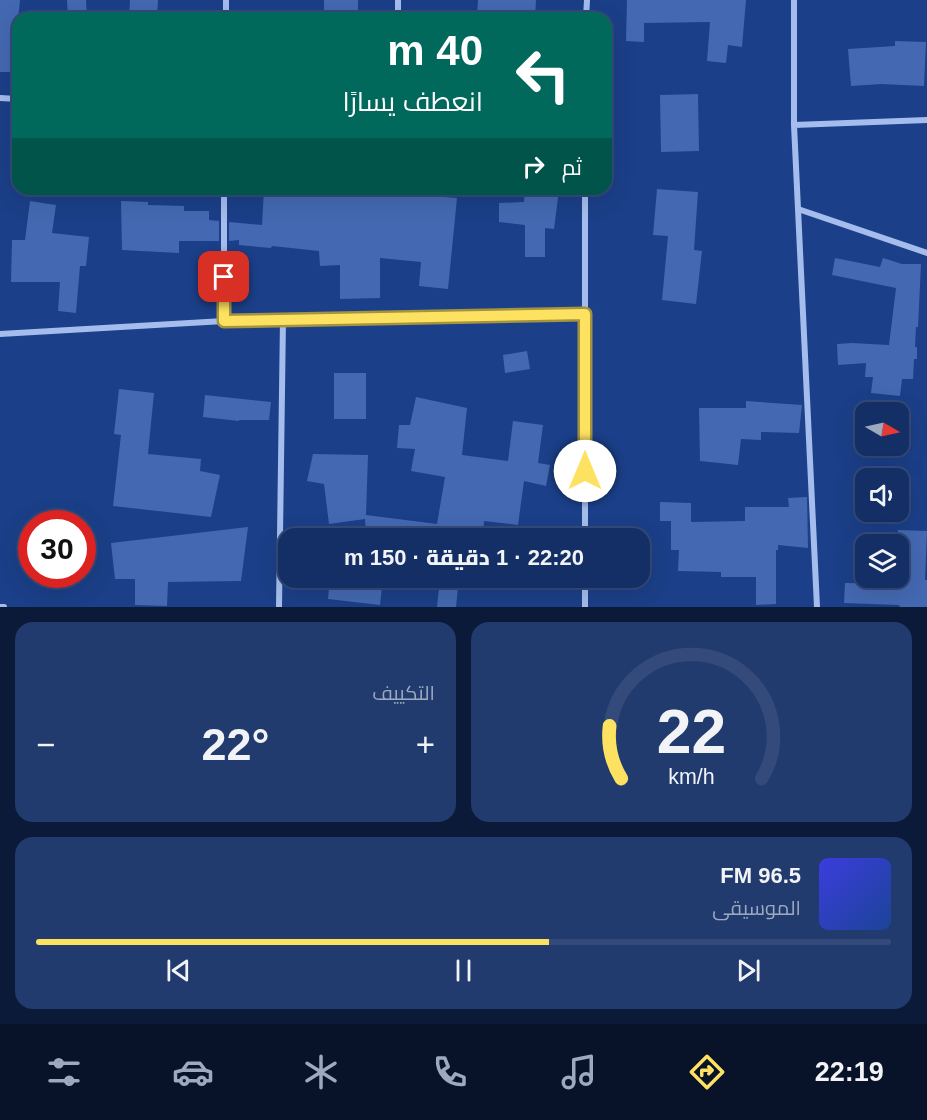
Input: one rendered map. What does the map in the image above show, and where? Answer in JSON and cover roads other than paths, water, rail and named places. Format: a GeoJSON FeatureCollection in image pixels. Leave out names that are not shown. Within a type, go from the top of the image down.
{"type":"FeatureCollection","features":[{"type":"Feature","properties":{"kind":"street"},"geometry":{"type":"LineString","coordinates":[[794,0],[794,125],[817,607]]}},
{"type":"Feature","properties":{"kind":"street"},"geometry":{"type":"LineString","coordinates":[[794,125],[927,120]]}},
{"type":"Feature","properties":{"kind":"street"},"geometry":{"type":"LineString","coordinates":[[224,195],[224,321]]}},
{"type":"Feature","properties":{"kind":"street"},"geometry":{"type":"LineString","coordinates":[[585,195],[585,528]]}},
{"type":"Feature","properties":{"kind":"street"},"geometry":{"type":"LineString","coordinates":[[798,209],[927,253]]}},
{"type":"Feature","properties":{"kind":"street"},"geometry":{"type":"LineString","coordinates":[[0,334],[224,321],[585,314]]}},
{"type":"Feature","properties":{"kind":"street"},"geometry":{"type":"LineString","coordinates":[[279,607],[284,319]]}},
{"type":"Feature","properties":{"kind":"street"},"geometry":{"type":"LineString","coordinates":[[585,588],[585,607]]}}]}
